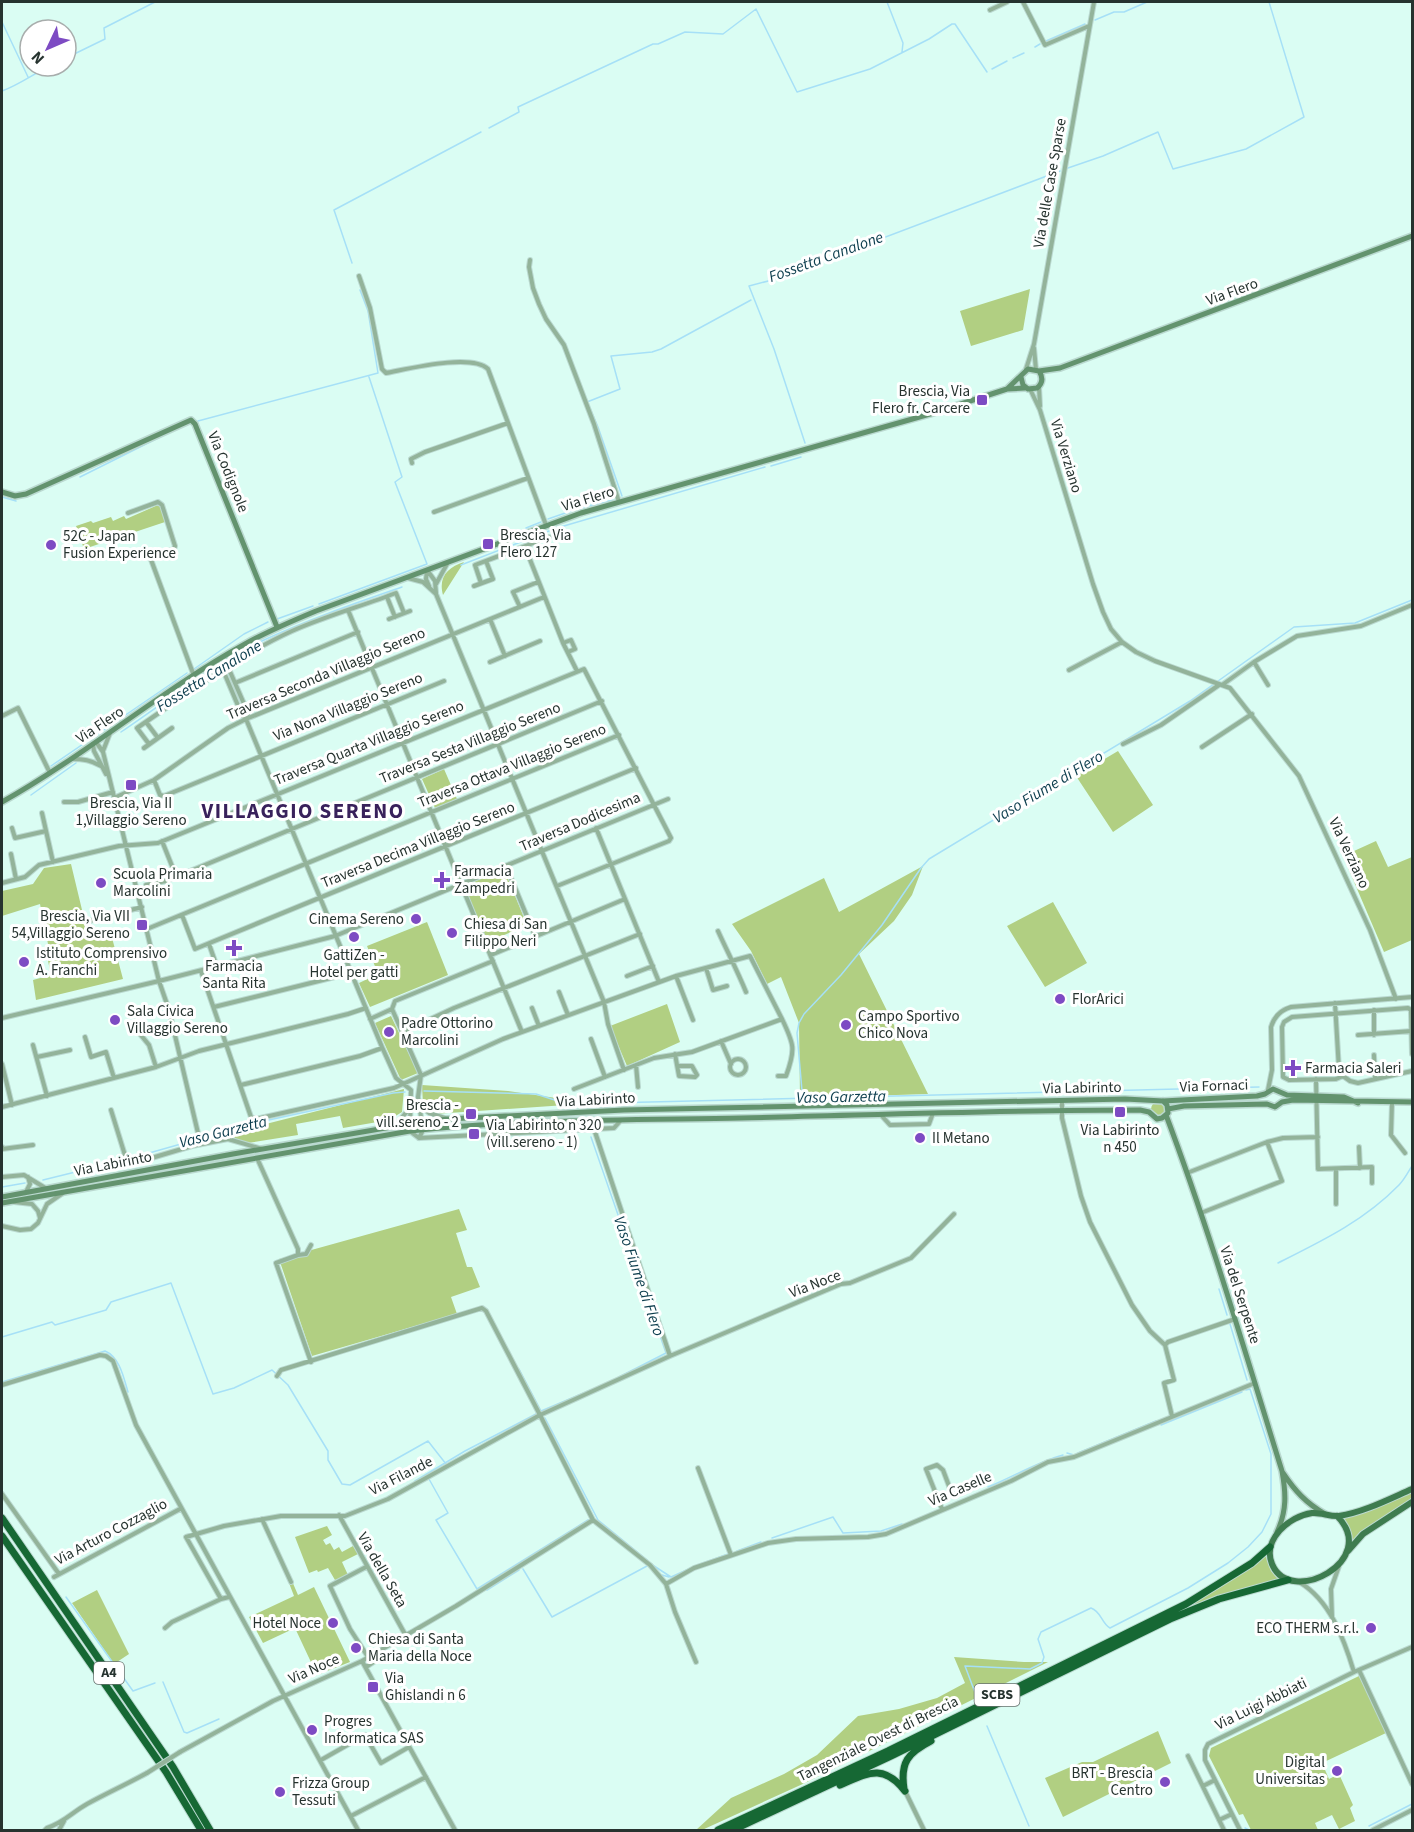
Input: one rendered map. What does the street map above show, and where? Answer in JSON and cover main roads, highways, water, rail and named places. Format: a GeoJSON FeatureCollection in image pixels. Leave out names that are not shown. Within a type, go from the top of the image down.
{"type":"FeatureCollection","features":[{"type":"Feature","properties":{"kind":"highway","name":"A4"},"geometry":{"type":"LineString","coordinates":[[2,1518],[173,1767],[210,1830]]}},
{"type":"Feature","properties":{"kind":"highway","name":"A4"},"geometry":{"type":"LineString","coordinates":[[2,1536],[166,1772],[201,1830]]}},
{"type":"Feature","properties":{"kind":"highway","name":"Tangenziale Ovest di Brescia"},"geometry":{"type":"LineString","coordinates":[[718,1830],[888,1750],[1186,1604],[1252,1563],[1270,1547]]}},
{"type":"Feature","properties":{"kind":"highway","name":"Tangenziale Ovest di Brescia"},"geometry":{"type":"LineString","coordinates":[[733,1830],[1187,1611],[1219,1599],[1287,1580]]}},
{"type":"Feature","properties":{"kind":"highway"},"geometry":{"type":"LineString","coordinates":[[804,1797],[819,1794],[861,1776],[879,1772],[891,1777],[905,1791],[903,1770],[909,1757],[963,1721]]}},
{"type":"Feature","properties":{"kind":"main road"},"geometry":{"type":"LineString","coordinates":[[1346,1554],[1350,1540],[1347,1529],[1337,1516],[1413,1489]]}},
{"type":"Feature","properties":{"kind":"main road","name":"Tangenziale Ovest di Brescia"},"geometry":{"type":"LineString","coordinates":[[1287,1580],[1299,1582],[1316,1579],[1332,1571],[1363,1534],[1413,1502]]}},
{"type":"Feature","properties":{"kind":"main road","name":"Tangenziale Ovest di Brescia"},"geometry":{"type":"LineString","coordinates":[[1270,1547],[1275,1536],[1296,1518],[1316,1513],[1337,1516]]}},
{"type":"Feature","properties":{"kind":"main road"},"geometry":{"type":"LineString","coordinates":[[1270,1547],[1271,1564],[1278,1574],[1287,1580]]}},
{"type":"Feature","properties":{"kind":"waterway"},"geometry":{"type":"LineString","coordinates":[[78,52],[105,39],[104,28],[155,2]]}},
{"type":"Feature","properties":{"kind":"waterway"},"geometry":{"type":"LineString","coordinates":[[887,2],[903,43],[902,52]]}},
{"type":"Feature","properties":{"kind":"waterway"},"geometry":{"type":"LineString","coordinates":[[1095,20],[1114,12],[1124,12],[1147,2]]}},
{"type":"Feature","properties":{"kind":"waterway","name":"Fossetta Canalone"},"geometry":{"type":"LineString","coordinates":[[1065,169],[1103,156],[1158,132],[1173,169],[1246,149],[1304,117],[1269,2]]}},
{"type":"Feature","properties":{"kind":"waterway"},"geometry":{"type":"LineString","coordinates":[[489,128],[519,112],[518,107],[653,44],[685,32],[723,34],[756,9],[797,92],[870,69],[929,39],[952,24],[955,24],[987,72]]}},
{"type":"Feature","properties":{"kind":"waterway"},"geometry":{"type":"LineString","coordinates":[[2,22],[18,56]]}},
{"type":"Feature","properties":{"kind":"waterway"},"geometry":{"type":"LineString","coordinates":[[1046,41],[1085,24]]}},
{"type":"Feature","properties":{"kind":"waterway"},"geometry":{"type":"LineString","coordinates":[[1035,47],[1040,44]]}},
{"type":"Feature","properties":{"kind":"waterway"},"geometry":{"type":"LineString","coordinates":[[1013,58],[1024,53]]}},
{"type":"Feature","properties":{"kind":"waterway"},"geometry":{"type":"LineString","coordinates":[[992,69],[1007,61]]}},
{"type":"Feature","properties":{"kind":"waterway"},"geometry":{"type":"LineString","coordinates":[[2,91],[28,78]]}},
{"type":"Feature","properties":{"kind":"waterway"},"geometry":{"type":"LineString","coordinates":[[352,263],[334,210],[481,132]]}},
{"type":"Feature","properties":{"kind":"waterway","name":"Fossetta Canalone"},"geometry":{"type":"LineString","coordinates":[[805,443],[774,349],[749,286],[772,280],[1060,171]]}},
{"type":"Feature","properties":{"kind":"waterway"},"geometry":{"type":"LineString","coordinates":[[198,421],[378,373],[368,311],[360,290]]}},
{"type":"Feature","properties":{"kind":"waterway","name":"Fossetta Canalone"},"geometry":{"type":"LineString","coordinates":[[587,402],[620,389],[611,356],[661,349],[751,300]]}},
{"type":"Feature","properties":{"kind":"waterway"},"geometry":{"type":"LineString","coordinates":[[319,604],[427,564],[395,482],[402,477],[369,377]]}},
{"type":"Feature","properties":{"kind":"waterway","name":"Fossetta Canalone"},"geometry":{"type":"LineString","coordinates":[[589,406],[622,496]]}},
{"type":"Feature","properties":{"kind":"waterway"},"geometry":{"type":"LineString","coordinates":[[80,477],[162,436]]}},
{"type":"Feature","properties":{"kind":"waterway","name":"Fossetta Canalone"},"geometry":{"type":"LineString","coordinates":[[771,466],[801,457]]}},
{"type":"Feature","properties":{"kind":"waterway","name":"Fossetta Canalone"},"geometry":{"type":"LineString","coordinates":[[557,528],[765,467]]}},
{"type":"Feature","properties":{"kind":"waterway"},"geometry":{"type":"LineString","coordinates":[[2,497],[16,501]]}},
{"type":"Feature","properties":{"kind":"waterway","name":"Fossetta Canalone"},"geometry":{"type":"LineString","coordinates":[[584,507],[613,500]]}},
{"type":"Feature","properties":{"kind":"waterway","name":"Fossetta Canalone"},"geometry":{"type":"LineString","coordinates":[[548,519],[574,510]]}},
{"type":"Feature","properties":{"kind":"waterway","name":"Fossetta Canalone"},"geometry":{"type":"LineString","coordinates":[[526,528],[541,522]]}},
{"type":"Feature","properties":{"kind":"waterway","name":"Fossetta Canalone"},"geometry":{"type":"LineString","coordinates":[[461,565],[549,531]]}},
{"type":"Feature","properties":{"kind":"waterway","name":"Fossetta Canalone"},"geometry":{"type":"LineString","coordinates":[[121,732],[208,671],[245,650],[315,618],[402,587]]}},
{"type":"Feature","properties":{"kind":"waterway","name":"Vaso Fiume di Flero"},"geometry":{"type":"LineString","coordinates":[[802,1091],[797,1033],[799,1023],[804,1014],[841,975],[882,925],[929,859],[1190,701],[1294,627],[1355,623],[1412,600]]}},
{"type":"Feature","properties":{"kind":"waterway","name":"Fossetta Canalone"},"geometry":{"type":"LineString","coordinates":[[277,619],[313,606]]}},
{"type":"Feature","properties":{"kind":"waterway","name":"Fossetta Canalone"},"geometry":{"type":"LineString","coordinates":[[194,669],[244,634],[268,622]]}},
{"type":"Feature","properties":{"kind":"waterway","name":"Fossetta Canalone"},"geometry":{"type":"LineString","coordinates":[[51,766],[187,673]]}},
{"type":"Feature","properties":{"kind":"waterway","name":"Fossetta Canalone"},"geometry":{"type":"LineString","coordinates":[[31,795],[76,763]]}},
{"type":"Feature","properties":{"kind":"waterway","name":"Vaso Garzetta"},"geometry":{"type":"LineString","coordinates":[[424,1091],[536,1094],[567,1104],[1259,1087]]}},
{"type":"Feature","properties":{"kind":"waterway","name":"Vaso Garzetta"},"geometry":{"type":"LineString","coordinates":[[128,1159],[255,1123],[405,1092]]}},
{"type":"Feature","properties":{"kind":"waterway","name":"Vaso Fiume di Flero"},"geometry":{"type":"LineString","coordinates":[[591,1137],[666,1353],[619,1377]]}},
{"type":"Feature","properties":{"kind":"waterway","name":"Vaso Garzetta"},"geometry":{"type":"LineString","coordinates":[[43,1180],[124,1160]]}},
{"type":"Feature","properties":{"kind":"waterway"},"geometry":{"type":"LineString","coordinates":[[1278,1263],[1357,1220],[1386,1198],[1405,1178],[1412,1166]]}},
{"type":"Feature","properties":{"kind":"waterway","name":"Vaso Garzetta"},"geometry":{"type":"LineString","coordinates":[[2,1187],[25,1183]]}},
{"type":"Feature","properties":{"kind":"waterway","name":"Vaso Fiume di Flero"},"geometry":{"type":"LineString","coordinates":[[2,1337],[52,1322],[55,1325],[106,1310],[111,1302],[171,1283],[213,1394],[234,1388],[272,1370],[288,1385],[328,1451],[328,1460],[342,1484],[350,1485],[428,1441],[446,1464]]}},
{"type":"Feature","properties":{"kind":"waterway"},"geometry":{"type":"LineString","coordinates":[[1219,1289],[1227,1315]]}},
{"type":"Feature","properties":{"kind":"waterway"},"geometry":{"type":"LineString","coordinates":[[1230,1324],[1247,1380]]}},
{"type":"Feature","properties":{"kind":"waterway"},"geometry":{"type":"LineString","coordinates":[[2,1382],[105,1351],[118,1363],[128,1392]]}},
{"type":"Feature","properties":{"kind":"waterway","name":"Vaso Fiume di Flero"},"geometry":{"type":"LineString","coordinates":[[519,1369],[541,1411],[591,1390]]}},
{"type":"Feature","properties":{"kind":"waterway"},"geometry":{"type":"LineString","coordinates":[[976,1695],[965,1666],[1030,1669],[1042,1663],[1044,1657],[1038,1639],[1041,1632],[1091,1608],[1110,1628],[1188,1588],[1228,1563],[1262,1532],[1271,1514],[1271,1454],[1250,1389],[1246,1390]]}},
{"type":"Feature","properties":{"kind":"waterway"},"geometry":{"type":"LineString","coordinates":[[1161,1425],[1242,1392]]}},
{"type":"Feature","properties":{"kind":"waterway","name":"Vaso Fiume di Flero"},"geometry":{"type":"LineString","coordinates":[[415,1481],[465,1451],[536,1414]]}},
{"type":"Feature","properties":{"kind":"waterway"},"geometry":{"type":"LineString","coordinates":[[545,1418],[598,1520],[647,1560]]}},
{"type":"Feature","properties":{"kind":"waterway"},"geometry":{"type":"LineString","coordinates":[[1078,1453],[1156,1421]]}},
{"type":"Feature","properties":{"kind":"waterway"},"geometry":{"type":"LineString","coordinates":[[1067,1453],[1074,1455]]}},
{"type":"Feature","properties":{"kind":"waterway"},"geometry":{"type":"LineString","coordinates":[[988,1487],[1063,1455]]}},
{"type":"Feature","properties":{"kind":"waterway"},"geometry":{"type":"LineString","coordinates":[[429,1479],[448,1513],[436,1520],[477,1589],[588,1520]]}},
{"type":"Feature","properties":{"kind":"waterway"},"geometry":{"type":"LineString","coordinates":[[772,1538],[833,1517],[843,1533],[881,1531],[902,1524]]}},
{"type":"Feature","properties":{"kind":"waterway"},"geometry":{"type":"LineString","coordinates":[[737,1551],[761,1542]]}},
{"type":"Feature","properties":{"kind":"waterway"},"geometry":{"type":"LineString","coordinates":[[695,1566],[728,1554]]}},
{"type":"Feature","properties":{"kind":"waterway"},"geometry":{"type":"LineString","coordinates":[[651,1564],[671,1577],[691,1568]]}},
{"type":"Feature","properties":{"kind":"waterway"},"geometry":{"type":"LineString","coordinates":[[523,1569],[552,1617],[647,1566]]}},
{"type":"Feature","properties":{"kind":"waterway"},"geometry":{"type":"LineString","coordinates":[[487,1590],[519,1570]]}},
{"type":"Feature","properties":{"kind":"waterway"},"geometry":{"type":"LineString","coordinates":[[662,1575],[669,1577]]}},
{"type":"Feature","properties":{"kind":"waterway"},"geometry":{"type":"LineString","coordinates":[[66,1597],[133,1691],[155,1683]]}},
{"type":"Feature","properties":{"kind":"waterway"},"geometry":{"type":"LineString","coordinates":[[163,1682],[184,1732],[187,1733],[219,1719]]}},
{"type":"Feature","properties":{"kind":"waterway"},"geometry":{"type":"LineString","coordinates":[[987,1726],[1029,1826]]}},
{"type":"Feature","properties":{"kind":"waterway"},"geometry":{"type":"LineString","coordinates":[[1369,1826],[1412,1804]]}},
{"type":"Feature","properties":{"kind":"waterway"},"geometry":{"type":"LineString","coordinates":[[1245,1828],[1249,1830]]}},
{"type":"Feature","properties":{"kind":"place","name":"Brescia, Via Flero fr. Carcere"},"geometry":{"type":"Point","coordinates":[982,400]}},
{"type":"Feature","properties":{"kind":"place","name":"Brescia, Via Flero 127"},"geometry":{"type":"Point","coordinates":[488,544]}},
{"type":"Feature","properties":{"kind":"place","name":"52C - Japan Fusion Experience"},"geometry":{"type":"Point","coordinates":[51,545]}},
{"type":"Feature","properties":{"kind":"place","name":"Brescia, Via II 1,Villaggio Sereno"},"geometry":{"type":"Point","coordinates":[131,785]}},
{"type":"Feature","properties":{"kind":"place","name":"Farmacia Zampedri"},"geometry":{"type":"Point","coordinates":[442,880]}},
{"type":"Feature","properties":{"kind":"place","name":"Scuola Primaria Marcolini"},"geometry":{"type":"Point","coordinates":[101,883]}},
{"type":"Feature","properties":{"kind":"place","name":"Cinema Sereno"},"geometry":{"type":"Point","coordinates":[416,919]}},
{"type":"Feature","properties":{"kind":"place","name":"Brescia, Via VII 54,Villaggio Sereno"},"geometry":{"type":"Point","coordinates":[142,925]}},
{"type":"Feature","properties":{"kind":"place","name":"Chiesa di San Filippo Neri"},"geometry":{"type":"Point","coordinates":[452,933]}},
{"type":"Feature","properties":{"kind":"place","name":"GattiZen - Hotel per gatti"},"geometry":{"type":"Point","coordinates":[354,937]}},
{"type":"Feature","properties":{"kind":"place","name":"Farmacia Santa Rita"},"geometry":{"type":"Point","coordinates":[234,948]}},
{"type":"Feature","properties":{"kind":"place","name":"Istituto Comprensivo A. Franchi"},"geometry":{"type":"Point","coordinates":[24,962]}},
{"type":"Feature","properties":{"kind":"place","name":"FlorArici"},"geometry":{"type":"Point","coordinates":[1060,999]}},
{"type":"Feature","properties":{"kind":"place","name":"Sala Civica Villaggio Sereno"},"geometry":{"type":"Point","coordinates":[115,1020]}},
{"type":"Feature","properties":{"kind":"place","name":"Campo Sportivo Chico Nova"},"geometry":{"type":"Point","coordinates":[846,1025]}},
{"type":"Feature","properties":{"kind":"place","name":"Padre Ottorino Marcolini"},"geometry":{"type":"Point","coordinates":[389,1032]}},
{"type":"Feature","properties":{"kind":"place","name":"Farmacia Saleri"},"geometry":{"type":"Point","coordinates":[1293,1068]}},
{"type":"Feature","properties":{"kind":"place","name":"Via Labirinto n 450"},"geometry":{"type":"Point","coordinates":[1120,1112]}},
{"type":"Feature","properties":{"kind":"place","name":"Brescia - vill.sereno - 2"},"geometry":{"type":"Point","coordinates":[471,1114]}},
{"type":"Feature","properties":{"kind":"place","name":"Via Labirinto n 320 (vill.sereno - 1)"},"geometry":{"type":"Point","coordinates":[474,1134]}},
{"type":"Feature","properties":{"kind":"place","name":"Il Metano"},"geometry":{"type":"Point","coordinates":[920,1138]}},
{"type":"Feature","properties":{"kind":"place","name":"Hotel Noce"},"geometry":{"type":"Point","coordinates":[333,1623]}},
{"type":"Feature","properties":{"kind":"place","name":"ECO THERM s.r.l."},"geometry":{"type":"Point","coordinates":[1371,1628]}},
{"type":"Feature","properties":{"kind":"place","name":"Chiesa di Santa Maria della Noce"},"geometry":{"type":"Point","coordinates":[356,1648]}},
{"type":"Feature","properties":{"kind":"place","name":"Via Ghislandi n 6"},"geometry":{"type":"Point","coordinates":[373,1687]}},
{"type":"Feature","properties":{"kind":"place","name":"Progres Informatica SAS"},"geometry":{"type":"Point","coordinates":[312,1730]}},
{"type":"Feature","properties":{"kind":"place","name":"Digital Universitas"},"geometry":{"type":"Point","coordinates":[1337,1771]}},
{"type":"Feature","properties":{"kind":"place","name":"BRT - Brescia Centro"},"geometry":{"type":"Point","coordinates":[1165,1782]}},
{"type":"Feature","properties":{"kind":"place","name":"Frizza Group Tessuti"},"geometry":{"type":"Point","coordinates":[280,1792]}},
{"type":"Feature","properties":{"kind":"district","name":"VILLAGGIO SERENO"},"geometry":{"type":"Point","coordinates":[303,811]}}]}
